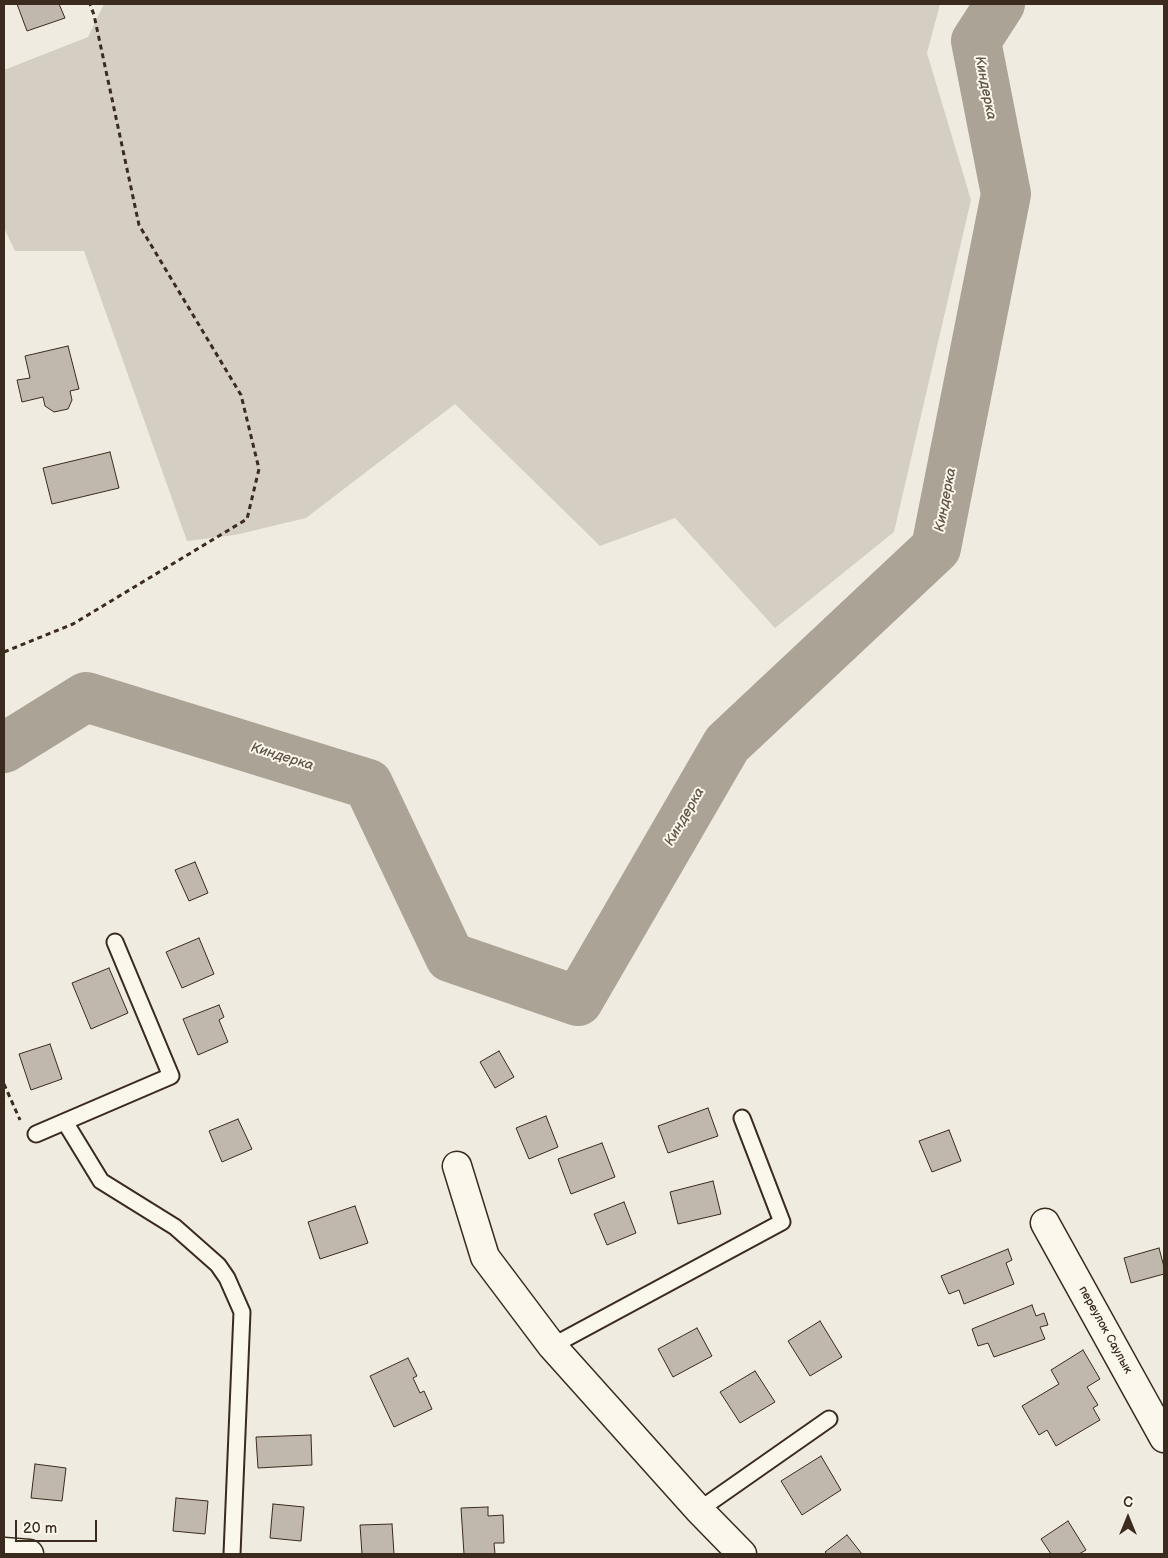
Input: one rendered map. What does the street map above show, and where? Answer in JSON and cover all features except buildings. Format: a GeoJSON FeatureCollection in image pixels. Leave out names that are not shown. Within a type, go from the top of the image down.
{"type":"FeatureCollection","features":[{"type":"Feature","properties":{"kind":"street"},"geometry":{"type":"LineString","coordinates":[[456,1166],[485,1257],[552,1346],[699,1510],[742,1554]]}},
{"type":"Feature","properties":{"kind":"street","name":"переулок Саулык"},"geometry":{"type":"LineString","coordinates":[[1045,1223],[1164,1438]]}},
{"type":"Feature","properties":{"kind":"street"},"geometry":{"type":"LineString","coordinates":[[4,1552],[29,1554]]}},
{"type":"Feature","properties":{"kind":"lane"},"geometry":{"type":"LineString","coordinates":[[36,1134],[171,1076],[116,942]]}},
{"type":"Feature","properties":{"kind":"lane"},"geometry":{"type":"LineString","coordinates":[[552,1346],[782,1222],[742,1118]]}},
{"type":"Feature","properties":{"kind":"lane"},"geometry":{"type":"LineString","coordinates":[[65,1122],[101,1181],[175,1227],[218,1265],[227,1278],[242,1312],[232,1554]]}},
{"type":"Feature","properties":{"kind":"lane"},"geometry":{"type":"LineString","coordinates":[[699,1510],[829,1419]]}},
{"type":"Feature","properties":{"kind":"path"},"geometry":{"type":"LineString","coordinates":[[4,652],[73,624],[247,519],[259,469],[241,395],[139,225],[94,15],[90,4]]}},
{"type":"Feature","properties":{"kind":"path"},"geometry":{"type":"LineString","coordinates":[[4,1084],[19,1120],[36,1134]]}},
{"type":"Feature","properties":{"kind":"shaded area"},"geometry":{"type":"Polygon","coordinates":[[[104,4],[940,4],[927,53],[971,200],[894,532],[775,628],[675,518],[600,546],[455,404],[306,518],[235,535],[187,541],[84,251],[15,251],[4,228],[4,70],[88,37],[104,4]]]}},
{"type":"Feature","properties":{"kind":"waterway","name":"Киндерка"},"geometry":{"type":"LineString","coordinates":[[4,748],[86,697],[368,784],[450,957],[578,1001],[727,744],[936,548],[1006,194],[976,41],[1000,4]]}}]}
